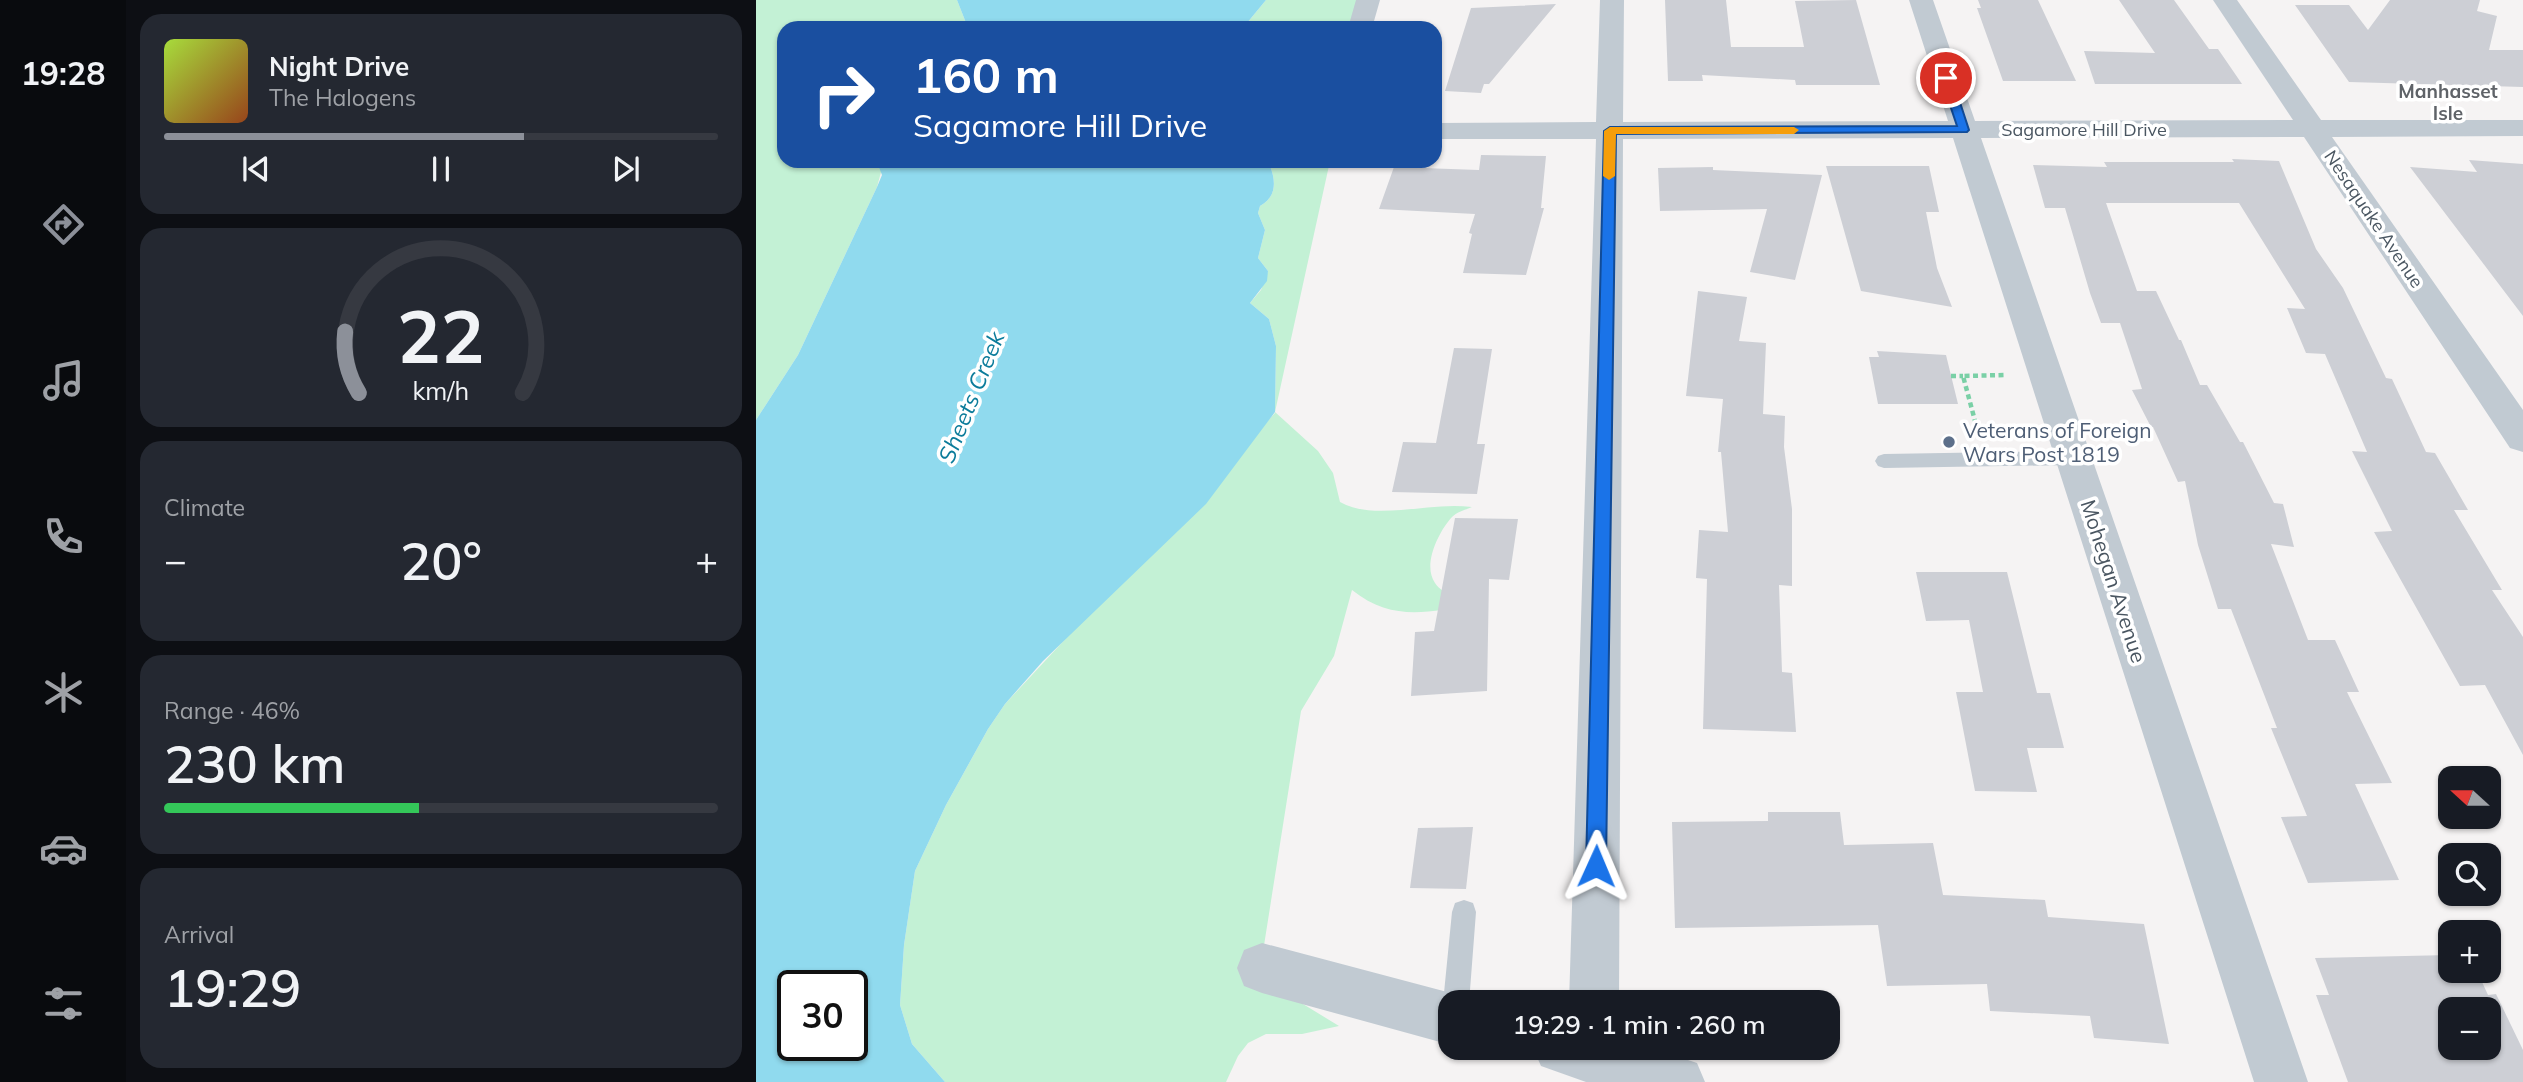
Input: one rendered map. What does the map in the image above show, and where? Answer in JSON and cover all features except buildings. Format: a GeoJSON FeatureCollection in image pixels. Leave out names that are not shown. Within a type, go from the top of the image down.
{"type":"FeatureCollection","features":[{"type":"Feature","properties":{"kind":"street"},"geometry":{"type":"LineString","coordinates":[[1362,21],[1368,0]]}},
{"type":"Feature","properties":{"kind":"street"},"geometry":{"type":"LineString","coordinates":[[1594,990],[1612,0]]}},
{"type":"Feature","properties":{"kind":"street","name":"Mohegan Avenue"},"geometry":{"type":"LineString","coordinates":[[1921,0],[2281,1082]]}},
{"type":"Feature","properties":{"kind":"street","name":"Nesaquake Avenue"},"geometry":{"type":"LineString","coordinates":[[2225,0],[2523,438]]}},
{"type":"Feature","properties":{"kind":"street","name":"Sagamore Hill Drive"},"geometry":{"type":"LineString","coordinates":[[1442,131],[2523,128]]}},
{"type":"Feature","properties":{"kind":"street"},"geometry":{"type":"LineString","coordinates":[[1262,968],[1438,1015]]}},
{"type":"Feature","properties":{"kind":"street"},"geometry":{"type":"LineString","coordinates":[[1609,1060],[1678,1082]]}},
{"type":"Feature","properties":{"kind":"lane"},"geometry":{"type":"LineString","coordinates":[[1884,461],[2073,458]]}},
{"type":"Feature","properties":{"kind":"lane"},"geometry":{"type":"LineString","coordinates":[[1457,990],[1464,912]]}},
{"type":"Feature","properties":{"kind":"path"},"geometry":{"type":"LineString","coordinates":[[1951,376],[2045,375]]}},
{"type":"Feature","properties":{"kind":"path"},"geometry":{"type":"LineString","coordinates":[[1963,376],[1985,460]]}},
{"type":"Feature","properties":{"kind":"green space"},"geometry":{"type":"Polygon","coordinates":[[[756,0],[957,0],[965,21],[777,21],[777,168],[882,168],[877,187],[798,355],[756,420],[756,0]]]}},
{"type":"Feature","properties":{"kind":"green space"},"geometry":{"type":"Polygon","coordinates":[[[1266,0],[1369,0],[1362,21],[1249,21],[1266,0]]]}},
{"type":"Feature","properties":{"kind":"green space"},"geometry":{"type":"Polygon","coordinates":[[[1271,168],[1328,168],[1275,412],[1276,346],[1269,319],[1250,303],[1261,290],[1268,271],[1258,258],[1265,230],[1258,213],[1260,206],[1273,192],[1271,168]]]}},
{"type":"Feature","properties":{"kind":"green space"},"geometry":{"type":"Polygon","coordinates":[[[1275,412],[1318,451],[1333,473],[1340,502],[1354,508],[1386,511],[1438,506],[1472,507],[1456,514],[1447,523],[1437,539],[1430,567],[1431,576],[1438,587],[1453,597],[1474,605],[1425,612],[1396,611],[1381,607],[1352,590],[1334,656],[1301,711],[1262,958],[1303,1004],[1339,1026],[1302,1034],[1266,1034],[1248,1043],[1238,1056],[1226,1082],[945,1082],[912,1044],[900,1005],[904,945],[915,871],[946,805],[1005,704],[1275,412]]]}},
{"type":"Feature","properties":{"kind":"water"},"geometry":{"type":"Polygon","coordinates":[[[957,0],[1266,0],[1249,21],[965,21],[957,0]]]}},
{"type":"Feature","properties":{"kind":"water","name":"Sheets Creek"},"geometry":{"type":"Polygon","coordinates":[[[879,168],[1271,168],[1273,192],[1260,206],[1258,213],[1265,230],[1258,258],[1268,271],[1267,281],[1250,303],[1269,319],[1276,346],[1275,412],[1206,504],[1043,661],[1005,704],[946,805],[915,871],[904,945],[900,1005],[912,1044],[945,1082],[756,1082],[756,420],[798,355],[882,175],[879,168]]]}},
{"type":"Feature","properties":{"kind":"slow traffic"},"geometry":{"type":"LineString","coordinates":[[1609,176],[1610,131],[1794,130]]}},
{"type":"Feature","properties":{"kind":"place","name":"Veterans of Foreign Wars Post 1819"},"geometry":{"type":"Point","coordinates":[1949,442]}},
{"type":"Feature","properties":{"kind":"district","name":"Manhasset Isle"},"geometry":{"type":"Point","coordinates":[2448,102]}},
{"type":"Feature","properties":{"kind":"route"},"geometry":{"type":"LineString","coordinates":[[1596,866],[1610,131],[1963,130],[1946,78]]}}]}
